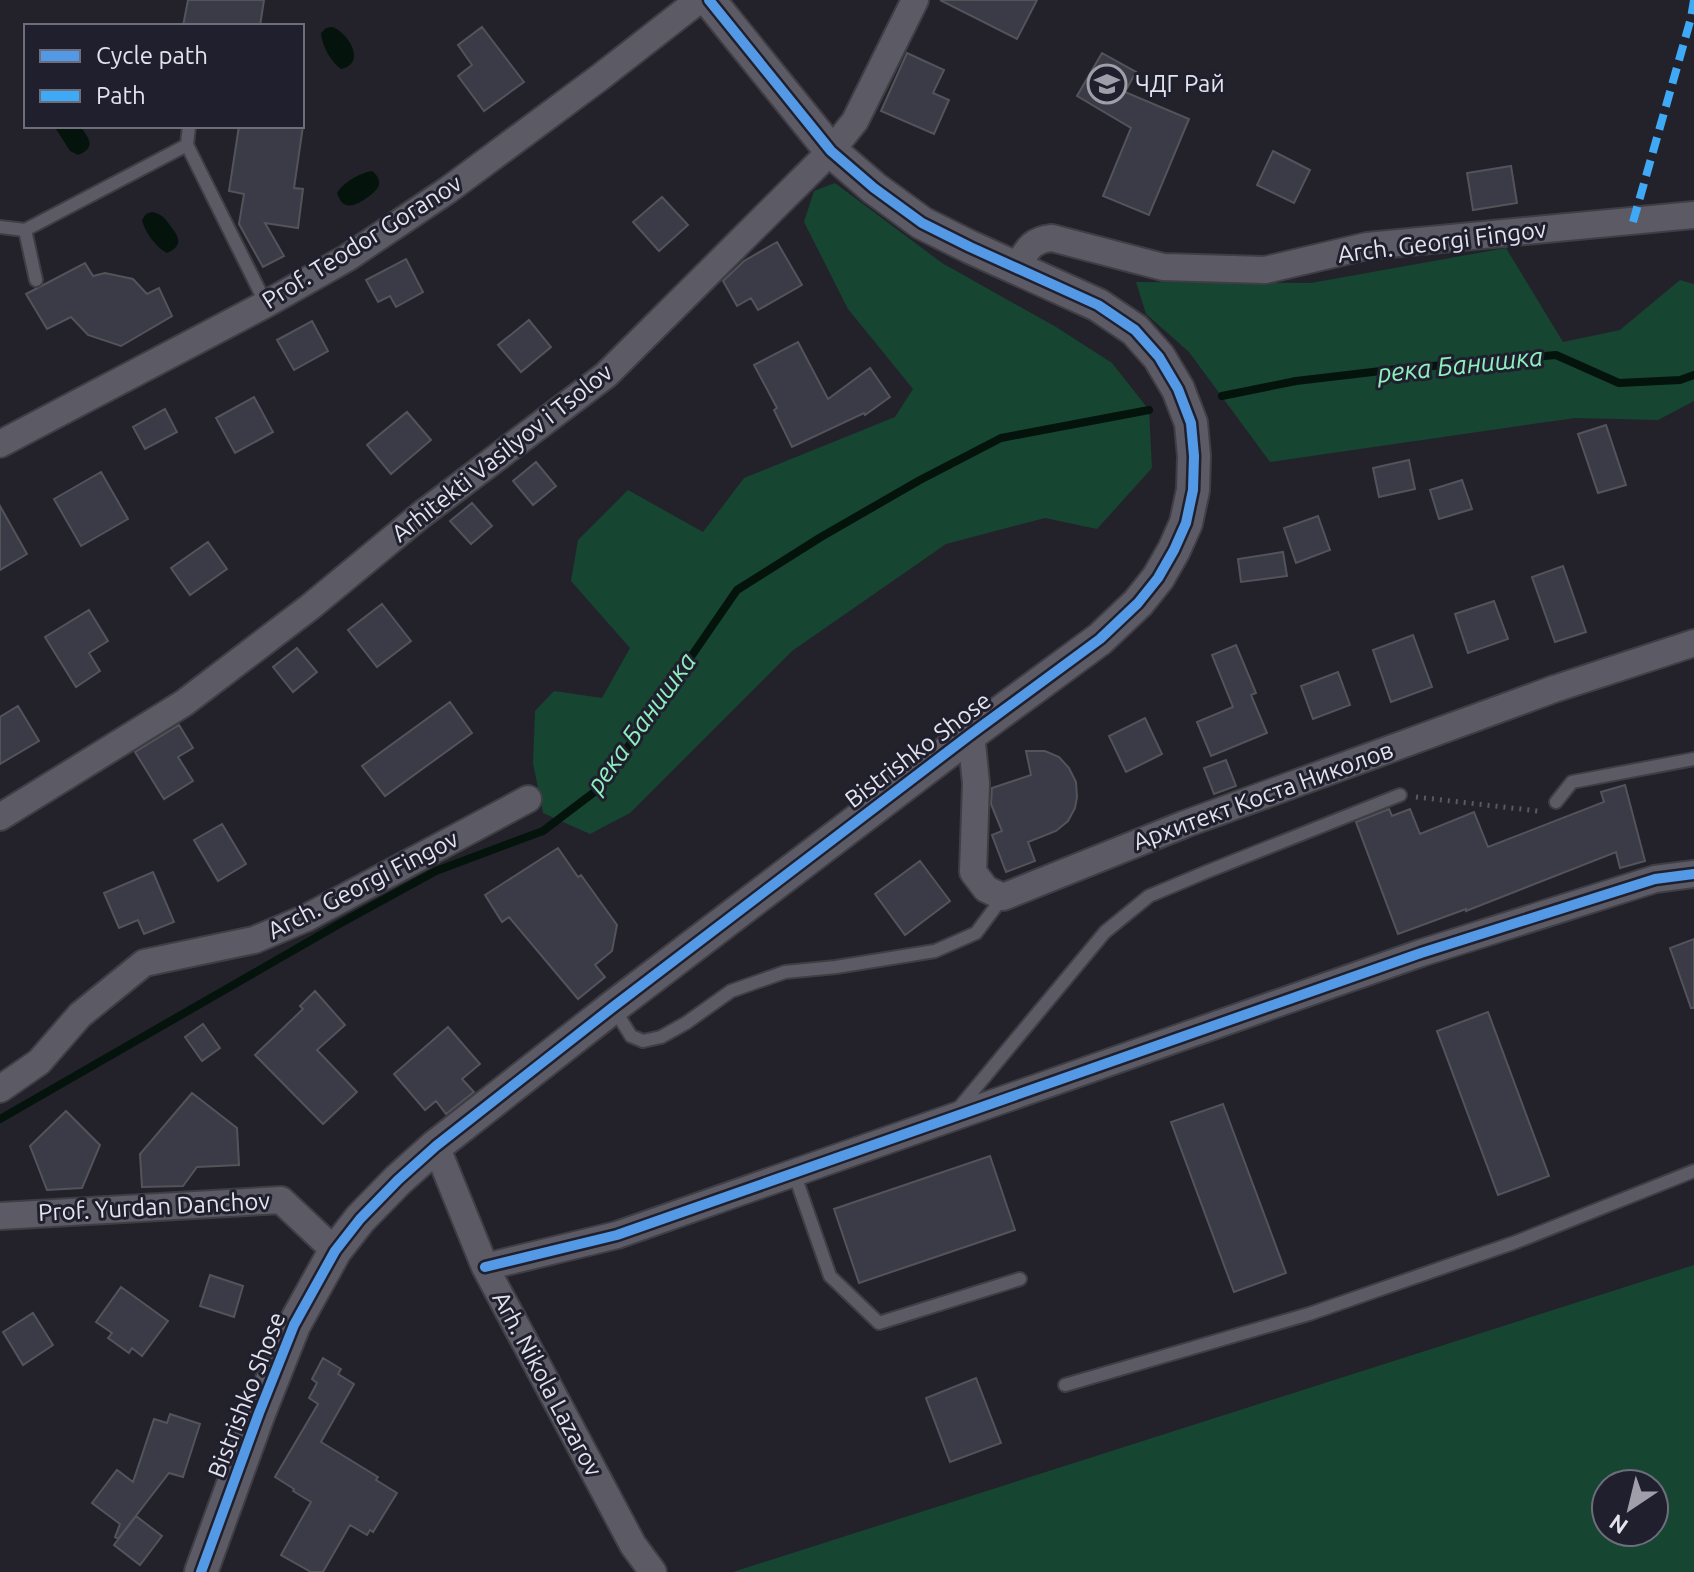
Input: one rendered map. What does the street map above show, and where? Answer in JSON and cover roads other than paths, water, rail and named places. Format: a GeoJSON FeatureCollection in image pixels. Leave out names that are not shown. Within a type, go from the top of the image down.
{"type":"FeatureCollection","features":[{"type":"Feature","properties":{"kind":"street","name":"Prof. Teodor Goranov"},"geometry":{"type":"LineString","coordinates":[[0,444],[347,258],[448,190],[699,0]]}},
{"type":"Feature","properties":{"kind":"street","name":"Bistrishko Shose"},"geometry":{"type":"LineString","coordinates":[[201,1572],[294,1325],[335,1251],[360,1219],[436,1146],[613,1007],[1100,639],[1138,603],[1158,578],[1186,523],[1193,490],[1191,423],[1178,389],[1159,357],[1135,330],[1098,305],[922,223],[874,188],[831,151],[709,0]]}},
{"type":"Feature","properties":{"kind":"street","name":"Arhitekti Vasilyov i Tsolov"},"geometry":{"type":"LineString","coordinates":[[0,817],[184,703],[310,607],[421,515],[606,375],[831,151],[855,121],[915,0]]}},
{"type":"Feature","properties":{"kind":"street","name":"Arch. Georgi Fingov"},"geometry":{"type":"LineString","coordinates":[[1016,268],[1039,239],[1052,238],[1163,267],[1265,270],[1367,246],[1694,215]]}},
{"type":"Feature","properties":{"kind":"street","name":"Архитект Коста Николов"},"geometry":{"type":"LineString","coordinates":[[1003,897],[1185,824],[1554,689],[1694,643]]}},
{"type":"Feature","properties":{"kind":"street"},"geometry":{"type":"LineString","coordinates":[[971,734],[976,783],[973,872],[986,889],[1003,897]]}},
{"type":"Feature","properties":{"kind":"street","name":"Arch. Georgi Fingov"},"geometry":{"type":"LineString","coordinates":[[0,1089],[39,1062],[80,1015],[144,963],[254,940],[293,924],[528,799]]}},
{"type":"Feature","properties":{"kind":"street"},"geometry":{"type":"LineString","coordinates":[[485,1267],[617,1235],[1421,953],[1655,879],[1694,874]]}},
{"type":"Feature","properties":{"kind":"street","name":"Arh. Nikola Lazarov"},"geometry":{"type":"LineString","coordinates":[[436,1146],[485,1267],[633,1545],[653,1572]]}},
{"type":"Feature","properties":{"kind":"street","name":"Prof. Yurdan Danchov"},"geometry":{"type":"LineString","coordinates":[[0,1216],[281,1200],[335,1251]]}},
{"type":"Feature","properties":{"kind":"lane"},"geometry":{"type":"LineString","coordinates":[[189,128],[187,145],[266,304]]}},
{"type":"Feature","properties":{"kind":"lane"},"geometry":{"type":"LineString","coordinates":[[0,227],[25,230],[187,145]]}},
{"type":"Feature","properties":{"kind":"lane"},"geometry":{"type":"LineString","coordinates":[[25,230],[36,280]]}},
{"type":"Feature","properties":{"kind":"lane"},"geometry":{"type":"LineString","coordinates":[[1556,802],[1572,782],[1694,759]]}},
{"type":"Feature","properties":{"kind":"lane"},"geometry":{"type":"LineString","coordinates":[[951,1118],[1105,932],[1149,896],[1400,795]]}},
{"type":"Feature","properties":{"kind":"lane"},"geometry":{"type":"LineString","coordinates":[[613,1007],[631,1036],[643,1041],[661,1037],[731,991],[785,972],[935,951],[976,933],[1003,897]]}},
{"type":"Feature","properties":{"kind":"lane"},"geometry":{"type":"LineString","coordinates":[[1065,1385],[1309,1314],[1516,1242],[1694,1171]]}},
{"type":"Feature","properties":{"kind":"lane"},"geometry":{"type":"LineString","coordinates":[[794,1173],[830,1276],[879,1323],[1020,1279]]}},
{"type":"Feature","properties":{"kind":"waterway","name":"река Банишка"},"geometry":{"type":"LineString","coordinates":[[1222,396],[1296,381],[1556,355],[1619,383],[1680,380],[1694,375]]}},
{"type":"Feature","properties":{"kind":"waterway","name":"река Банишка"},"geometry":{"type":"LineString","coordinates":[[0,1119],[436,871],[543,831],[597,790],[737,590],[821,537],[1001,438],[1149,410]]}},
{"type":"Feature","properties":{"kind":"place","name":"ЧДГ Рай"},"geometry":{"type":"Point","coordinates":[1107,84]}}]}
